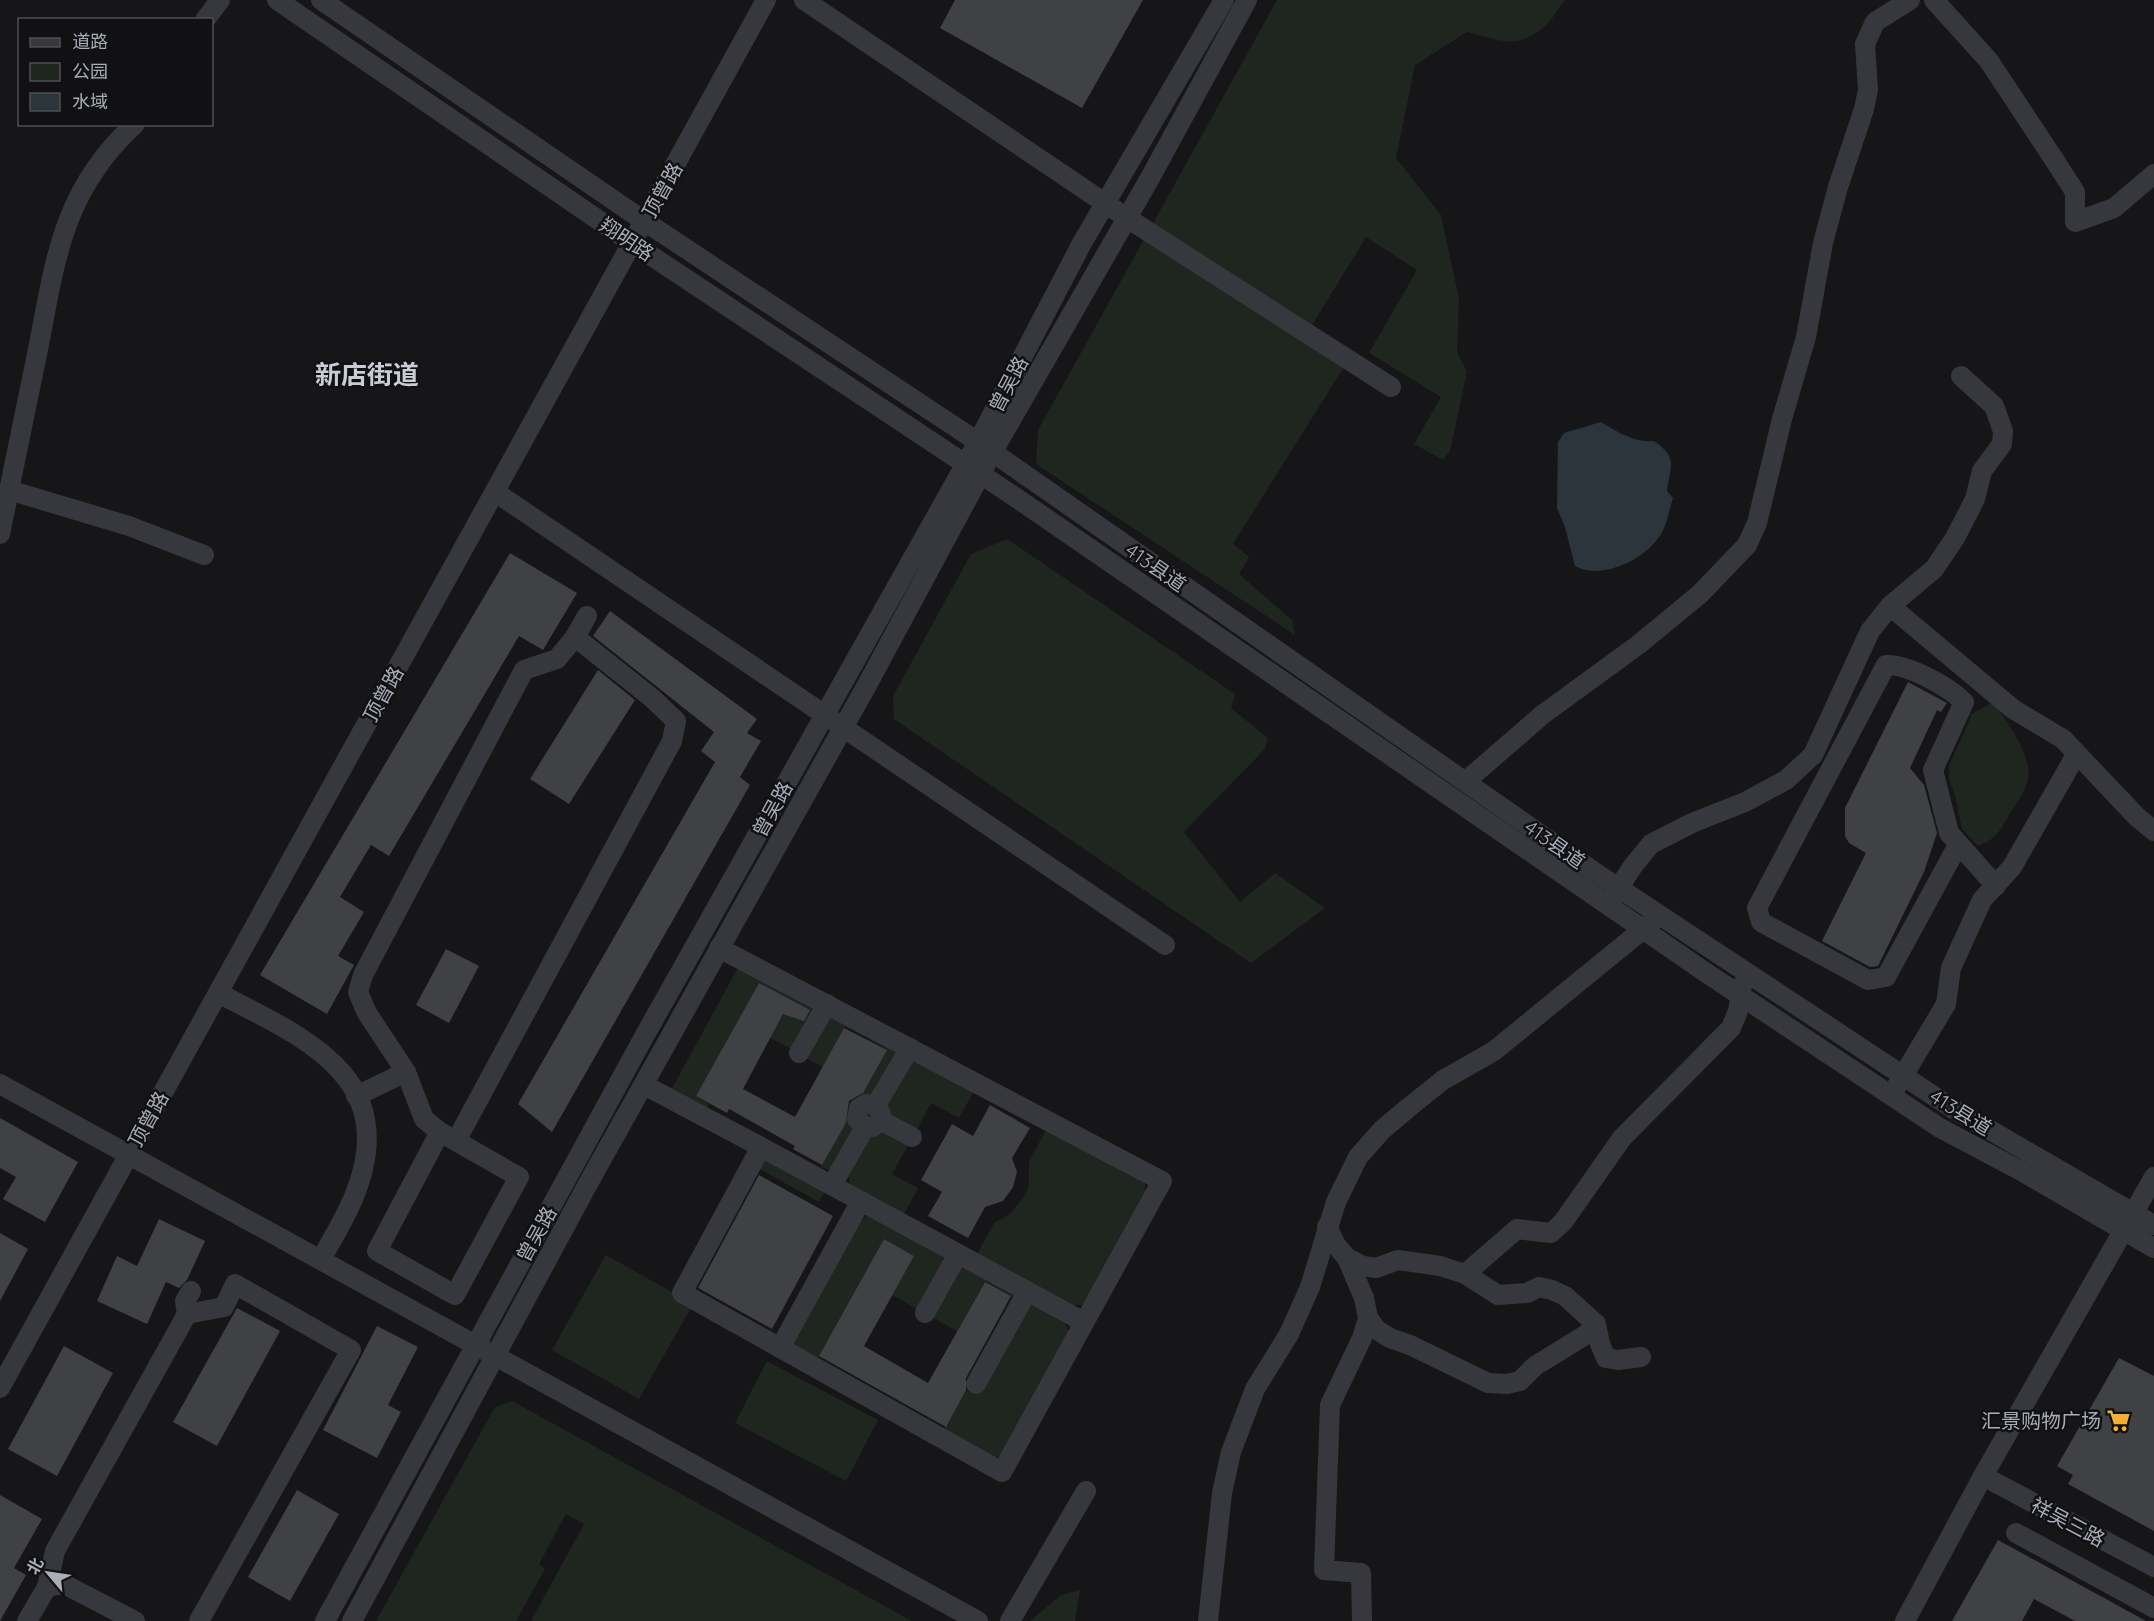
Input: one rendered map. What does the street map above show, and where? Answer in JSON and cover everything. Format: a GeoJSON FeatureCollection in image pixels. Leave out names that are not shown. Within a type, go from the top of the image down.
{"type":"FeatureCollection","features":[{"type":"Feature","properties":{"kind":"street"},"geometry":{"type":"LineString","coordinates":[[206,18],[220,0]]}},
{"type":"Feature","properties":{"kind":"street","name":"翔明路"},"geometry":{"type":"LineString","coordinates":[[278,0],[632,243],[972,470]]}},
{"type":"Feature","properties":{"kind":"street","name":"翔明路"},"geometry":{"type":"LineString","coordinates":[[321,0],[644,221],[985,448]]}},
{"type":"Feature","properties":{"kind":"street","name":"顶曾路"},"geometry":{"type":"LineString","coordinates":[[0,1388],[766,0]]}},
{"type":"Feature","properties":{"kind":"street"},"geometry":{"type":"LineString","coordinates":[[804,0],[1127,218],[1391,387]]}},
{"type":"Feature","properties":{"kind":"street","name":"曾吴路"},"geometry":{"type":"LineString","coordinates":[[985,448],[1105,203],[1224,0]]}},
{"type":"Feature","properties":{"kind":"street","name":"曾吴路"},"geometry":{"type":"LineString","coordinates":[[325,1621],[475,1344],[825,713],[1127,218],[1247,0]]}},
{"type":"Feature","properties":{"kind":"street"},"geometry":{"type":"LineString","coordinates":[[1466,781],[1542,715],[1638,645],[1691,601],[1747,544],[1757,523],[1782,419],[1806,337],[1823,243],[1838,187],[1864,109],[1868,90],[1865,44],[1875,22],[1910,0]]}},
{"type":"Feature","properties":{"kind":"street"},"geometry":{"type":"LineString","coordinates":[[1934,0],[1989,61],[2075,192],[2075,222],[2114,208],[2154,174]]}},
{"type":"Feature","properties":{"kind":"street"},"geometry":{"type":"LineString","coordinates":[[0,534],[56,254],[71,209],[85,183],[110,147],[133,126]]}},
{"type":"Feature","properties":{"kind":"street"},"geometry":{"type":"LineString","coordinates":[[1607,906],[1651,844],[1692,823],[1745,802],[1786,780],[1813,755],[1870,631],[1890,606],[1934,569],[1955,538],[1975,499],[1982,471],[2002,444],[2003,431],[1994,406],[1961,376]]}},
{"type":"Feature","properties":{"kind":"street","name":"413县道"},"geometry":{"type":"LineString","coordinates":[[985,448],[1661,915],[1952,1108],[2154,1225]]}},
{"type":"Feature","properties":{"kind":"street","name":"曾吴路"},"geometry":{"type":"LineString","coordinates":[[352,1621],[494,1355],[947,539],[972,470]]}},
{"type":"Feature","properties":{"kind":"street","name":"413县道"},"geometry":{"type":"LineString","coordinates":[[972,470],[1018,498],[1642,930],[1940,1128],[2154,1248]]}},
{"type":"Feature","properties":{"kind":"street"},"geometry":{"type":"LineString","coordinates":[[9,490],[129,526],[204,555]]}},
{"type":"Feature","properties":{"kind":"street"},"geometry":{"type":"LineString","coordinates":[[495,492],[1165,945]]}},
{"type":"Feature","properties":{"kind":"street"},"geometry":{"type":"LineString","coordinates":[[1890,606],[2013,709],[2063,739],[2076,756],[2154,831]]}},
{"type":"Feature","properties":{"kind":"street"},"geometry":{"type":"LineString","coordinates":[[575,637],[652,698],[676,721],[672,741],[448,1137],[377,1251],[455,1294],[519,1178],[448,1137],[424,1119],[406,1072],[367,1013],[358,992],[363,975],[524,670],[556,659],[575,637],[587,616]]}},
{"type":"Feature","properties":{"kind":"street"},"geometry":{"type":"LineString","coordinates":[[1958,845],[1886,977],[1868,980],[1761,922],[1757,908],[1886,665],[1897,664],[1916,673],[1953,691],[1964,702],[1933,770],[1949,833],[1996,886]]}},
{"type":"Feature","properties":{"kind":"street"},"geometry":{"type":"LineString","coordinates":[[1891,1095],[1946,1004],[1951,968],[1982,900],[2012,867],[2076,756]]}},
{"type":"Feature","properties":{"kind":"street"},"geometry":{"type":"LineString","coordinates":[[1208,1621],[1221,1493],[1231,1452],[1255,1389],[1289,1334],[1310,1287],[1327,1226],[1358,1157],[1382,1130],[1443,1080],[1511,1038],[1661,915]]}},
{"type":"Feature","properties":{"kind":"street"},"geometry":{"type":"LineString","coordinates":[[719,948],[1162,1181],[1002,1472],[682,1293],[761,1147]]}},
{"type":"Feature","properties":{"kind":"street"},"geometry":{"type":"LineString","coordinates":[[1464,1274],[1517,1229],[1551,1233],[1563,1222],[1622,1137],[1731,1028],[1738,1011],[1744,970]]}},
{"type":"Feature","properties":{"kind":"street"},"geometry":{"type":"LineString","coordinates":[[218,993],[299,1035],[328,1055],[352,1083],[367,1133],[364,1159],[354,1198],[321,1259]]}},
{"type":"Feature","properties":{"kind":"street"},"geometry":{"type":"LineString","coordinates":[[799,1053],[827,1004]]}},
{"type":"Feature","properties":{"kind":"street"},"geometry":{"type":"LineString","coordinates":[[832,1185],[874,1118],[909,1048]]}},
{"type":"Feature","properties":{"kind":"street"},"geometry":{"type":"LineString","coordinates":[[356,1096],[406,1072]]}},
{"type":"Feature","properties":{"kind":"street"},"geometry":{"type":"LineString","coordinates":[[0,1084],[978,1621]]}},
{"type":"Feature","properties":{"kind":"street"},"geometry":{"type":"LineString","coordinates":[[644,1085],[1084,1322]]}},
{"type":"Feature","properties":{"kind":"street"},"geometry":{"type":"LineString","coordinates":[[874,1118],[912,1137]]}},
{"type":"Feature","properties":{"kind":"street"},"geometry":{"type":"LineString","coordinates":[[1905,1621],[1983,1476],[2154,1177]]}},
{"type":"Feature","properties":{"kind":"street"},"geometry":{"type":"LineString","coordinates":[[780,1348],[861,1201]]}},
{"type":"Feature","properties":{"kind":"street"},"geometry":{"type":"LineString","coordinates":[[1327,1226],[1336,1245],[1347,1258],[1364,1298],[1368,1318],[1377,1330],[1389,1338],[1410,1345],[1488,1383],[1507,1384],[1520,1381],[1535,1366],[1587,1334],[1596,1324]]}},
{"type":"Feature","properties":{"kind":"street"},"geometry":{"type":"LineString","coordinates":[[925,1313],[958,1254]]}},
{"type":"Feature","properties":{"kind":"street"},"geometry":{"type":"LineString","coordinates":[[1347,1258],[1363,1266],[1376,1268],[1398,1260],[1440,1266],[1464,1274],[1498,1295],[1527,1293],[1539,1287],[1552,1290],[1565,1296],[1596,1324],[1600,1344],[1606,1358],[1618,1360],[1641,1357]]}},
{"type":"Feature","properties":{"kind":"street"},"geometry":{"type":"LineString","coordinates":[[188,1314],[224,1307],[236,1284],[351,1350],[199,1621]]}},
{"type":"Feature","properties":{"kind":"street"},"geometry":{"type":"LineString","coordinates":[[27,1621],[47,1587],[55,1551],[188,1314],[185,1301],[191,1291]]}},
{"type":"Feature","properties":{"kind":"street"},"geometry":{"type":"LineString","coordinates":[[976,1384],[1027,1292]]}},
{"type":"Feature","properties":{"kind":"street"},"geometry":{"type":"LineString","coordinates":[[1362,1621],[1361,1573],[1324,1569],[1330,1405],[1362,1338],[1368,1318]]}},
{"type":"Feature","properties":{"kind":"street","name":"祥吴三路"},"geometry":{"type":"LineString","coordinates":[[1983,1476],[2154,1567]]}},
{"type":"Feature","properties":{"kind":"street"},"geometry":{"type":"LineString","coordinates":[[1010,1621],[1086,1491]]}},
{"type":"Feature","properties":{"kind":"street"},"geometry":{"type":"LineString","coordinates":[[2016,1533],[2154,1608]]}},
{"type":"Feature","properties":{"kind":"street"},"geometry":{"type":"LineString","coordinates":[[47,1587],[64,1584],[124,1619]]}},
{"type":"Feature","properties":{"kind":"green space"},"geometry":{"type":"Polygon","coordinates":[[[1277,0],[1566,0],[1549,22],[1529,37],[1510,41],[1467,32],[1415,65],[1396,158],[1441,215],[1459,299],[1457,352],[1467,372],[1450,451],[1443,460],[1414,444],[1441,397],[1369,353],[1417,270],[1366,237],[1303,340],[1344,367],[1233,544],[1249,557],[1239,574],[1292,620],[1295,635],[1036,464],[1038,430],[1277,0]]]}},
{"type":"Feature","properties":{"kind":"green space"},"geometry":{"type":"Polygon","coordinates":[[[1007,539],[1235,694],[1231,708],[1268,738],[1264,750],[1184,832],[1240,902],[1275,873],[1325,908],[1251,963],[894,719],[893,696],[971,554],[1007,539]]]}},
{"type":"Feature","properties":{"kind":"green space"},"geometry":{"type":"Polygon","coordinates":[[[1993,702],[2022,749],[2026,759],[2028,778],[2020,797],[2000,830],[1989,841],[1978,846],[1962,829],[1955,795],[1949,780],[1949,766],[1972,714],[1993,702]]]}},
{"type":"Feature","properties":{"kind":"green space"},"geometry":{"type":"Polygon","coordinates":[[[740,964],[820,1006],[795,1051],[770,1038],[784,1012],[799,1005],[759,983],[696,1096],[709,1104],[706,1111],[670,1092],[740,964]]]}},
{"type":"Feature","properties":{"kind":"green space"},"geometry":{"type":"Polygon","coordinates":[[[829,1010],[898,1052],[831,1171],[821,1167],[887,1049],[845,1026],[823,1067],[804,1057],[829,1010]]]}},
{"type":"Feature","properties":{"kind":"green space"},"geometry":{"type":"Polygon","coordinates":[[[919,1061],[974,1091],[959,1118],[931,1103],[916,1131],[889,1116],[886,1101],[910,1062],[919,1061]]]}},
{"type":"Feature","properties":{"kind":"green space"},"geometry":{"type":"Polygon","coordinates":[[[1047,1128],[1138,1176],[1145,1184],[1145,1195],[1091,1299],[1081,1305],[1072,1305],[976,1256],[995,1222],[1009,1215],[1023,1198],[1029,1186],[1029,1162],[1047,1128]]]}},
{"type":"Feature","properties":{"kind":"green space"},"geometry":{"type":"Polygon","coordinates":[[[883,1130],[908,1145],[892,1174],[918,1188],[904,1214],[850,1184],[848,1175],[870,1132],[883,1130]]]}},
{"type":"Feature","properties":{"kind":"green space"},"geometry":{"type":"Polygon","coordinates":[[[762,1152],[827,1188],[819,1202],[754,1166],[762,1152]]]}},
{"type":"Feature","properties":{"kind":"green space"},"geometry":{"type":"Polygon","coordinates":[[[869,1213],[948,1254],[917,1309],[892,1295],[914,1256],[884,1239],[818,1358],[944,1429],[966,1390],[976,1395],[1029,1300],[1055,1314],[1065,1324],[1069,1338],[1000,1456],[986,1459],[791,1348],[860,1223],[869,1213]]]}},
{"type":"Feature","properties":{"kind":"green space"},"geometry":{"type":"Polygon","coordinates":[[[606,1255],[693,1304],[639,1399],[552,1350],[606,1255]]]}},
{"type":"Feature","properties":{"kind":"green space"},"geometry":{"type":"Polygon","coordinates":[[[962,1263],[1019,1294],[1017,1299],[985,1281],[957,1331],[931,1317],[962,1263]]]}},
{"type":"Feature","properties":{"kind":"green space"},"geometry":{"type":"Polygon","coordinates":[[[767,1361],[878,1420],[846,1481],[735,1423],[767,1361]]]}},
{"type":"Feature","properties":{"kind":"green space"},"geometry":{"type":"Polygon","coordinates":[[[512,1401],[912,1621],[531,1621],[584,1524],[566,1514],[539,1564],[545,1569],[516,1621],[376,1621],[495,1407],[512,1401]]]}},
{"type":"Feature","properties":{"kind":"green space"},"geometry":{"type":"Polygon","coordinates":[[[1080,1590],[1075,1621],[1030,1621],[1061,1595],[1080,1590]]]}},
{"type":"Feature","properties":{"kind":"water"},"geometry":{"type":"Polygon","coordinates":[[[1601,422],[1626,436],[1654,441],[1667,452],[1671,469],[1667,491],[1673,498],[1661,534],[1645,552],[1622,565],[1598,571],[1575,566],[1565,527],[1557,508],[1558,442],[1564,433],[1601,422]]]}},
{"type":"Feature","properties":{"kind":"building"},"geometry":{"type":"Polygon","coordinates":[[[955,0],[1143,0],[1082,108],[940,28],[955,0]]]}},
{"type":"Feature","properties":{"kind":"building"},"geometry":{"type":"Polygon","coordinates":[[[510,553],[577,593],[543,650],[519,636],[389,856],[371,845],[340,897],[364,912],[338,956],[354,965],[327,1014],[260,975],[510,553]]]}},
{"type":"Feature","properties":{"kind":"building"},"geometry":{"type":"Polygon","coordinates":[[[610,611],[757,719],[747,733],[761,741],[740,777],[750,785],[552,1132],[518,1104],[715,762],[701,751],[714,732],[593,636],[610,611]]]}},
{"type":"Feature","properties":{"kind":"building"},"geometry":{"type":"Polygon","coordinates":[[[598,670],[635,700],[569,804],[530,779],[598,670]]]}},
{"type":"Feature","properties":{"kind":"building"},"geometry":{"type":"Polygon","coordinates":[[[1908,682],[1947,703],[1941,712],[1937,710],[1910,768],[1924,785],[1937,833],[1924,872],[1878,966],[1870,967],[1822,941],[1866,853],[1849,843],[1845,836],[1845,808],[1908,682]]]}},
{"type":"Feature","properties":{"kind":"building"},"geometry":{"type":"Polygon","coordinates":[[[446,949],[479,966],[449,1023],[416,1005],[446,949]]]}},
{"type":"Feature","properties":{"kind":"building"},"geometry":{"type":"Polygon","coordinates":[[[759,983],[810,1010],[804,1021],[783,1014],[743,1089],[795,1117],[844,1028],[887,1050],[863,1093],[849,1101],[846,1123],[822,1165],[793,1149],[795,1146],[729,1109],[727,1113],[696,1096],[759,983]]]}},
{"type":"Feature","properties":{"kind":"building"},"geometry":{"type":"Polygon","coordinates":[[[990,1105],[1030,1128],[1012,1158],[1017,1172],[1013,1187],[1003,1201],[985,1207],[968,1238],[928,1216],[942,1192],[921,1180],[952,1124],[973,1136],[990,1105]]]}},
{"type":"Feature","properties":{"kind":"building"},"geometry":{"type":"Polygon","coordinates":[[[0,1118],[78,1162],[45,1222],[3,1199],[16,1177],[0,1168],[0,1118]]]}},
{"type":"Feature","properties":{"kind":"building"},"geometry":{"type":"Polygon","coordinates":[[[759,1175],[833,1216],[772,1329],[698,1288],[759,1175]]]}},
{"type":"Feature","properties":{"kind":"building"},"geometry":{"type":"Polygon","coordinates":[[[159,1219],[205,1241],[187,1280],[179,1288],[166,1282],[147,1324],[97,1301],[117,1256],[137,1266],[159,1219]]]}},
{"type":"Feature","properties":{"kind":"building"},"geometry":{"type":"Polygon","coordinates":[[[0,1233],[28,1249],[0,1301],[0,1233]]]}},
{"type":"Feature","properties":{"kind":"building"},"geometry":{"type":"Polygon","coordinates":[[[884,1239],[914,1256],[864,1346],[928,1383],[985,1282],[1011,1296],[966,1378],[966,1390],[946,1427],[819,1356],[884,1239]]]}},
{"type":"Feature","properties":{"kind":"building"},"geometry":{"type":"Polygon","coordinates":[[[237,1308],[280,1331],[217,1446],[173,1422],[237,1308]]]}},
{"type":"Feature","properties":{"kind":"building"},"geometry":{"type":"Polygon","coordinates":[[[377,1326],[418,1347],[388,1405],[401,1412],[377,1458],[323,1430],[377,1326]]]}},
{"type":"Feature","properties":{"kind":"building"},"geometry":{"type":"Polygon","coordinates":[[[64,1346],[113,1373],[57,1476],[8,1449],[64,1346]]]}},
{"type":"Feature","properties":{"kind":"building","name":"汇景购物广场"},"geometry":{"type":"Polygon","coordinates":[[[2119,1358],[2154,1376],[2154,1531],[2068,1484],[2073,1475],[2057,1466],[2119,1358]]]}},
{"type":"Feature","properties":{"kind":"building"},"geometry":{"type":"Polygon","coordinates":[[[297,1490],[339,1514],[290,1601],[248,1577],[297,1490]]]}},
{"type":"Feature","properties":{"kind":"building"},"geometry":{"type":"Polygon","coordinates":[[[0,1495],[42,1519],[14,1568],[26,1575],[0,1621],[0,1495]]]}},
{"type":"Feature","properties":{"kind":"building"},"geometry":{"type":"Polygon","coordinates":[[[1998,1540],[2146,1621],[2075,1621],[2034,1599],[2022,1621],[1952,1621],[1998,1540]]]}},
{"type":"Feature","properties":{"kind":"place","name":"汇景购物广场"},"geometry":{"type":"Point","coordinates":[2119,1420]}},
{"type":"Feature","properties":{"kind":"district","name":"新店街道"},"geometry":{"type":"Point","coordinates":[367,374]}}]}
